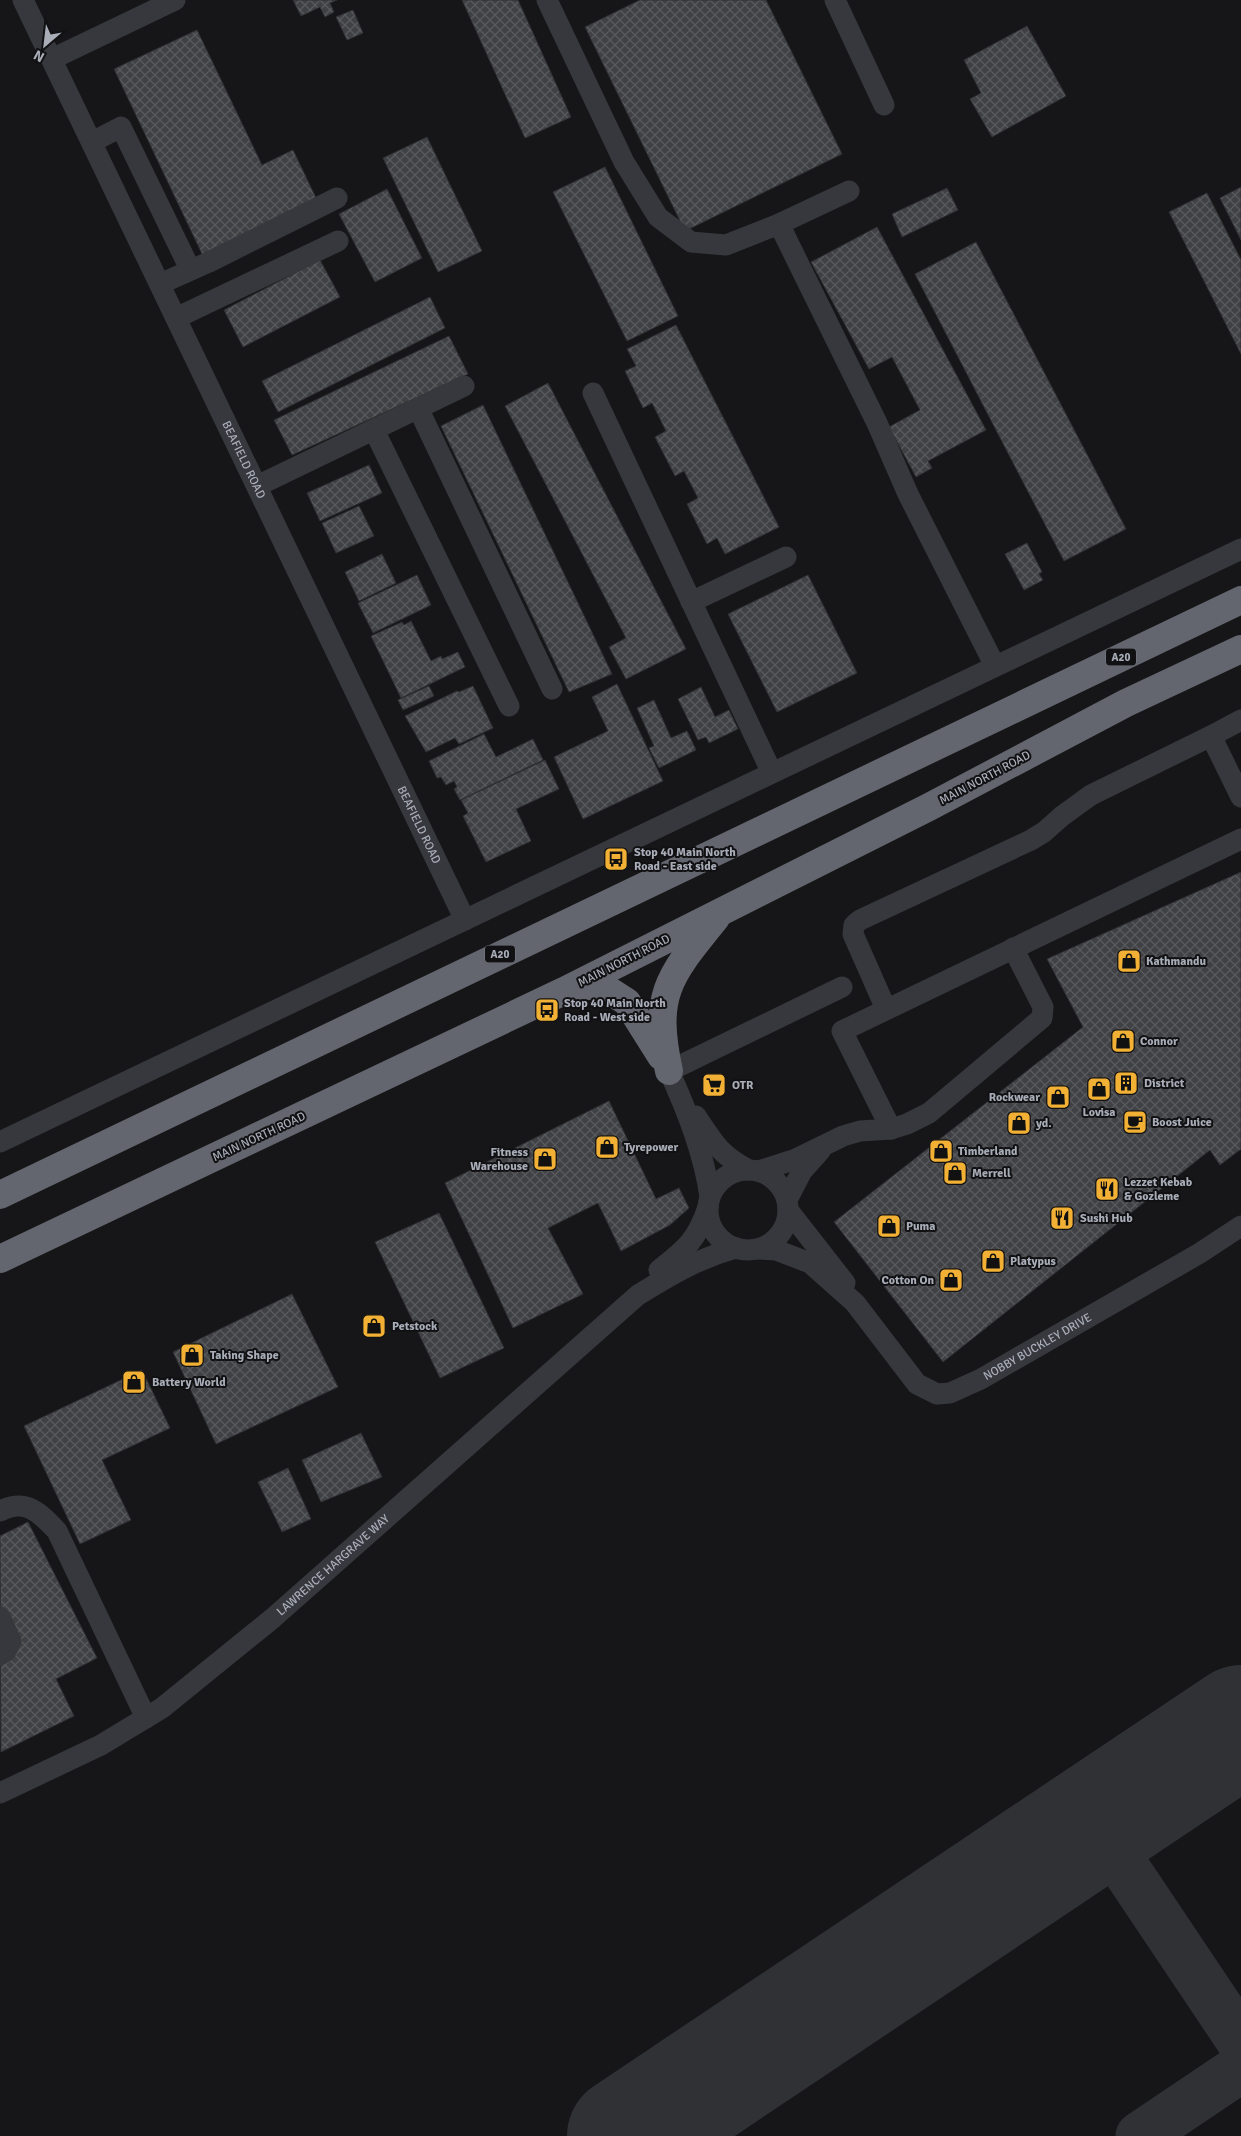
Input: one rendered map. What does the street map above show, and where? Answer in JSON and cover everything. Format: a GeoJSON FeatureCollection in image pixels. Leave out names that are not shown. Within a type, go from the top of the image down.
{"type":"FeatureCollection","features":[{"type":"Feature","properties":{"kind":"highway","name":"A20"},"geometry":{"type":"LineString","coordinates":[[0,1195],[1241,600]]}},
{"type":"Feature","properties":{"kind":"highway","name":"MAIN NORTH ROAD"},"geometry":{"type":"LineString","coordinates":[[0,1259],[564,991],[929,807],[1126,703],[1241,648]]}},
{"type":"Feature","properties":{"kind":"highway"},"geometry":{"type":"LineString","coordinates":[[671,1075],[664,1048],[662,1021],[665,997],[670,979],[722,911]]}},
{"type":"Feature","properties":{"kind":"highway"},"geometry":{"type":"LineString","coordinates":[[564,991],[599,984],[627,1002],[644,1026],[671,1075]]}},
{"type":"Feature","properties":{"kind":"street","name":"BEAFIELD ROAD"},"geometry":{"type":"LineString","coordinates":[[23,0],[465,920]]}},
{"type":"Feature","properties":{"kind":"street"},"geometry":{"type":"LineString","coordinates":[[52,59],[175,0]]}},
{"type":"Feature","properties":{"kind":"street"},"geometry":{"type":"LineString","coordinates":[[547,0],[624,162],[658,217],[692,242],[726,245],[778,224],[848,191]]}},
{"type":"Feature","properties":{"kind":"street"},"geometry":{"type":"LineString","coordinates":[[835,0],[884,105]]}},
{"type":"Feature","properties":{"kind":"street"},"geometry":{"type":"LineString","coordinates":[[92,142],[121,127],[190,269]]}},
{"type":"Feature","properties":{"kind":"street"},"geometry":{"type":"LineString","coordinates":[[160,284],[209,262],[337,198]]}},
{"type":"Feature","properties":{"kind":"street"},"geometry":{"type":"LineString","coordinates":[[778,224],[876,423],[908,494],[995,666]]}},
{"type":"Feature","properties":{"kind":"street"},"geometry":{"type":"LineString","coordinates":[[176,318],[338,241]]}},
{"type":"Feature","properties":{"kind":"street"},"geometry":{"type":"LineString","coordinates":[[257,486],[464,386]]}},
{"type":"Feature","properties":{"kind":"street"},"geometry":{"type":"LineString","coordinates":[[593,393],[772,773]]}},
{"type":"Feature","properties":{"kind":"street"},"geometry":{"type":"LineString","coordinates":[[418,408],[552,689]]}},
{"type":"Feature","properties":{"kind":"street"},"geometry":{"type":"LineString","coordinates":[[374,430],[509,706]]}},
{"type":"Feature","properties":{"kind":"street"},"geometry":{"type":"LineString","coordinates":[[0,1142],[1241,548]]}},
{"type":"Feature","properties":{"kind":"street"},"geometry":{"type":"LineString","coordinates":[[692,602],[786,557]]}},
{"type":"Feature","properties":{"kind":"street"},"geometry":{"type":"LineString","coordinates":[[886,1010],[853,934],[854,925],[1031,840],[1092,795],[1241,720]]}},
{"type":"Feature","properties":{"kind":"street"},"geometry":{"type":"LineString","coordinates":[[1211,736],[1241,797]]}},
{"type":"Feature","properties":{"kind":"street"},"geometry":{"type":"LineString","coordinates":[[891,1129],[842,1031],[1241,839]]}},
{"type":"Feature","properties":{"kind":"street"},"geometry":{"type":"LineString","coordinates":[[709,1201],[718,1184],[729,1174],[754,1171],[796,1159],[828,1142],[860,1131],[891,1129],[907,1124],[929,1113],[1042,1018],[1043,1007],[1013,948]]}},
{"type":"Feature","properties":{"kind":"street"},"geometry":{"type":"LineString","coordinates":[[671,1075],[842,987]]}},
{"type":"Feature","properties":{"kind":"street"},"geometry":{"type":"LineString","coordinates":[[671,1075],[718,1149],[735,1163],[777,1182],[787,1205]]}},
{"type":"Feature","properties":{"kind":"street"},"geometry":{"type":"LineString","coordinates":[[671,1075],[697,1143],[707,1177],[712,1227],[718,1236],[736,1248],[758,1249],[776,1238],[785,1225],[787,1205],[802,1171],[828,1142]]}},
{"type":"Feature","properties":{"kind":"street","name":"LAWRENCE HARGRAVE WAY"},"geometry":{"type":"LineString","coordinates":[[638,1295],[658,1270],[679,1254],[695,1238],[709,1201]]}},
{"type":"Feature","properties":{"kind":"street","name":"NOBBY BUCKLEY DRIVE"},"geometry":{"type":"LineString","coordinates":[[787,1205],[843,1277],[855,1303]]}},
{"type":"Feature","properties":{"kind":"street","name":"NOBBY BUCKLEY DRIVE"},"geometry":{"type":"LineString","coordinates":[[758,1249],[776,1250],[810,1263],[855,1303],[918,1384],[937,1394],[950,1393],[982,1379],[1200,1253],[1241,1226]]}},
{"type":"Feature","properties":{"kind":"street","name":"LAWRENCE HARGRAVE WAY"},"geometry":{"type":"LineString","coordinates":[[0,1793],[101,1745],[162,1708],[273,1618],[638,1295],[683,1267],[736,1248]]}},
{"type":"Feature","properties":{"kind":"street"},"geometry":{"type":"LineString","coordinates":[[0,1511],[8,1507],[22,1505],[40,1513],[57,1531],[146,1718]]}},
{"type":"Feature","properties":{"kind":"street"},"geometry":{"type":"LineString","coordinates":[[0,1617],[11,1641],[6,1651],[0,1655]]}},
{"type":"Feature","properties":{"kind":"building"},"geometry":{"type":"Polygon","coordinates":[[[293,0],[337,0],[330,3],[334,12],[325,17],[320,7],[301,16],[293,0]]]}},
{"type":"Feature","properties":{"kind":"building"},"geometry":{"type":"Polygon","coordinates":[[[462,0],[518,0],[571,117],[525,138],[462,0]]]}},
{"type":"Feature","properties":{"kind":"building"},"geometry":{"type":"Polygon","coordinates":[[[640,0],[766,0],[842,154],[685,231],[585,27],[640,0]]]}},
{"type":"Feature","properties":{"kind":"building"},"geometry":{"type":"Polygon","coordinates":[[[353,10],[363,33],[347,40],[336,17],[353,10]]]}},
{"type":"Feature","properties":{"kind":"building"},"geometry":{"type":"Polygon","coordinates":[[[1027,26],[1066,96],[992,137],[970,99],[981,93],[964,60],[1027,26]]]}},
{"type":"Feature","properties":{"kind":"building"},"geometry":{"type":"Polygon","coordinates":[[[197,30],[262,165],[293,150],[318,202],[203,256],[114,69],[197,30]]]}},
{"type":"Feature","properties":{"kind":"building"},"geometry":{"type":"Polygon","coordinates":[[[427,137],[482,251],[438,272],[383,158],[427,137]]]}},
{"type":"Feature","properties":{"kind":"building"},"geometry":{"type":"Polygon","coordinates":[[[605,167],[678,316],[627,341],[553,192],[605,167]]]}},
{"type":"Feature","properties":{"kind":"building"},"geometry":{"type":"Polygon","coordinates":[[[1241,187],[1241,240],[1220,198],[1241,187]]]}},
{"type":"Feature","properties":{"kind":"building"},"geometry":{"type":"Polygon","coordinates":[[[947,188],[958,210],[902,237],[892,214],[947,188]]]}},
{"type":"Feature","properties":{"kind":"building"},"geometry":{"type":"Polygon","coordinates":[[[387,189],[422,258],[375,282],[339,214],[387,189]]]}},
{"type":"Feature","properties":{"kind":"building"},"geometry":{"type":"Polygon","coordinates":[[[1207,193],[1241,260],[1241,354],[1169,212],[1207,193]]]}},
{"type":"Feature","properties":{"kind":"building"},"geometry":{"type":"Polygon","coordinates":[[[877,227],[986,430],[928,461],[932,468],[916,477],[889,427],[920,410],[892,357],[869,369],[811,262],[877,227]]]}},
{"type":"Feature","properties":{"kind":"building"},"geometry":{"type":"Polygon","coordinates":[[[976,242],[1126,529],[1064,561],[915,274],[976,242]]]}},
{"type":"Feature","properties":{"kind":"building"},"geometry":{"type":"Polygon","coordinates":[[[320,260],[340,297],[243,347],[224,310],[320,260]]]}},
{"type":"Feature","properties":{"kind":"building"},"geometry":{"type":"Polygon","coordinates":[[[430,297],[445,328],[278,412],[262,381],[430,297]]]}},
{"type":"Feature","properties":{"kind":"building"},"geometry":{"type":"Polygon","coordinates":[[[676,325],[779,527],[725,554],[717,538],[707,544],[687,504],[698,498],[684,471],[675,476],[655,437],[666,431],[652,403],[643,408],[625,371],[636,366],[627,349],[676,325]]]}},
{"type":"Feature","properties":{"kind":"building"},"geometry":{"type":"Polygon","coordinates":[[[449,336],[468,374],[292,455],[274,420],[449,336]]]}},
{"type":"Feature","properties":{"kind":"building"},"geometry":{"type":"Polygon","coordinates":[[[548,383],[686,649],[626,679],[609,647],[626,638],[505,406],[548,383]]]}},
{"type":"Feature","properties":{"kind":"building"},"geometry":{"type":"Polygon","coordinates":[[[483,405],[612,674],[569,692],[441,426],[483,405]]]}},
{"type":"Feature","properties":{"kind":"building"},"geometry":{"type":"Polygon","coordinates":[[[369,465],[382,493],[320,521],[307,493],[369,465]]]}},
{"type":"Feature","properties":{"kind":"building"},"geometry":{"type":"Polygon","coordinates":[[[359,506],[374,536],[336,553],[322,523],[359,506]]]}},
{"type":"Feature","properties":{"kind":"building"},"geometry":{"type":"Polygon","coordinates":[[[1027,543],[1042,572],[1039,574],[1043,580],[1024,590],[1005,554],[1027,543]]]}},
{"type":"Feature","properties":{"kind":"building"},"geometry":{"type":"Polygon","coordinates":[[[382,554],[396,583],[359,601],[345,572],[382,554]]]}},
{"type":"Feature","properties":{"kind":"building"},"geometry":{"type":"Polygon","coordinates":[[[417,575],[431,605],[373,633],[358,603],[417,575]]]}},
{"type":"Feature","properties":{"kind":"building"},"geometry":{"type":"Polygon","coordinates":[[[808,575],[857,673],[777,712],[728,614],[808,575]]]}},
{"type":"Feature","properties":{"kind":"building"},"geometry":{"type":"Polygon","coordinates":[[[411,621],[431,661],[441,656],[442,659],[458,652],[465,667],[401,698],[371,636],[402,622],[404,625],[411,621]]]}},
{"type":"Feature","properties":{"kind":"building"},"geometry":{"type":"Polygon","coordinates":[[[617,684],[663,781],[583,819],[554,757],[608,731],[592,697],[617,684]]]}},
{"type":"Feature","properties":{"kind":"building"},"geometry":{"type":"Polygon","coordinates":[[[429,686],[434,696],[403,710],[398,700],[429,686]]]}},
{"type":"Feature","properties":{"kind":"building"},"geometry":{"type":"Polygon","coordinates":[[[473,686],[493,728],[459,744],[455,738],[426,752],[405,716],[457,691],[459,692],[473,686]]]}},
{"type":"Feature","properties":{"kind":"building"},"geometry":{"type":"Polygon","coordinates":[[[701,687],[715,717],[729,710],[738,729],[709,743],[706,737],[698,740],[678,699],[701,687]]]}},
{"type":"Feature","properties":{"kind":"building"},"geometry":{"type":"Polygon","coordinates":[[[654,700],[671,738],[687,731],[696,750],[659,768],[649,748],[654,746],[637,708],[654,700]]]}},
{"type":"Feature","properties":{"kind":"building"},"geometry":{"type":"Polygon","coordinates":[[[484,734],[496,757],[533,739],[543,760],[460,800],[454,789],[457,787],[454,781],[446,785],[441,777],[437,778],[429,761],[484,734]]]}},
{"type":"Feature","properties":{"kind":"building"},"geometry":{"type":"Polygon","coordinates":[[[545,760],[559,789],[516,809],[531,841],[486,862],[463,816],[468,813],[461,800],[545,760]]]}},
{"type":"Feature","properties":{"kind":"building","name":"District"},"geometry":{"type":"Polygon","coordinates":[[[1241,872],[1241,1149],[1220,1165],[1210,1150],[943,1362],[834,1222],[1083,1027],[1047,959],[1241,872]]]}},
{"type":"Feature","properties":{"kind":"building"},"geometry":{"type":"Polygon","coordinates":[[[609,1101],[656,1199],[679,1188],[689,1208],[670,1225],[621,1251],[598,1203],[548,1228],[583,1294],[513,1328],[445,1183],[609,1101]]]}},
{"type":"Feature","properties":{"kind":"building"},"geometry":{"type":"Polygon","coordinates":[[[439,1213],[504,1348],[440,1378],[375,1242],[439,1213]]]}},
{"type":"Feature","properties":{"kind":"building"},"geometry":{"type":"Polygon","coordinates":[[[292,1294],[338,1387],[216,1444],[173,1352],[292,1294]]]}},
{"type":"Feature","properties":{"kind":"building"},"geometry":{"type":"Polygon","coordinates":[[[142,1370],[170,1428],[102,1460],[131,1520],[80,1544],[24,1426],[142,1370]]]}},
{"type":"Feature","properties":{"kind":"building"},"geometry":{"type":"Polygon","coordinates":[[[361,1433],[382,1477],[321,1502],[302,1460],[361,1433]]]}},
{"type":"Feature","properties":{"kind":"building"},"geometry":{"type":"Polygon","coordinates":[[[288,1468],[311,1519],[282,1532],[258,1482],[288,1468]]]}},
{"type":"Feature","properties":{"kind":"building"},"geometry":{"type":"Polygon","coordinates":[[[28,1522],[97,1658],[56,1679],[74,1716],[1,1752],[0,1536],[28,1522]]]}},
{"type":"Feature","properties":{"kind":"taxiway"},"geometry":{"type":"LineString","coordinates":[[1095,1823],[1241,2041]]}},
{"type":"Feature","properties":{"kind":"taxiway"},"geometry":{"type":"LineString","coordinates":[[1140,2136],[1241,2068]]}},
{"type":"Feature","properties":{"kind":"runway"},"geometry":{"type":"LineString","coordinates":[[627,2136],[1241,1725]]}},
{"type":"Feature","properties":{"kind":"place","name":"Stop 40 Main North Road - East side"},"geometry":{"type":"Point","coordinates":[616,859]}},
{"type":"Feature","properties":{"kind":"place","name":"Kathmandu"},"geometry":{"type":"Point","coordinates":[1129,961]}},
{"type":"Feature","properties":{"kind":"place","name":"Stop 40 Main North Road - West side"},"geometry":{"type":"Point","coordinates":[547,1010]}},
{"type":"Feature","properties":{"kind":"place","name":"Connor"},"geometry":{"type":"Point","coordinates":[1123,1041]}},
{"type":"Feature","properties":{"kind":"place","name":"District"},"geometry":{"type":"Point","coordinates":[1126,1083]}},
{"type":"Feature","properties":{"kind":"place","name":"OTR"},"geometry":{"type":"Point","coordinates":[714,1085]}},
{"type":"Feature","properties":{"kind":"place","name":"Lovisa"},"geometry":{"type":"Point","coordinates":[1099,1089]}},
{"type":"Feature","properties":{"kind":"place","name":"Rockwear"},"geometry":{"type":"Point","coordinates":[1058,1097]}},
{"type":"Feature","properties":{"kind":"place","name":"Boost Juice"},"geometry":{"type":"Point","coordinates":[1135,1122]}},
{"type":"Feature","properties":{"kind":"place","name":"yd."},"geometry":{"type":"Point","coordinates":[1019,1123]}},
{"type":"Feature","properties":{"kind":"place","name":"Tyrepower"},"geometry":{"type":"Point","coordinates":[607,1147]}},
{"type":"Feature","properties":{"kind":"place","name":"Timberland"},"geometry":{"type":"Point","coordinates":[941,1151]}},
{"type":"Feature","properties":{"kind":"place","name":"Fitness Warehouse"},"geometry":{"type":"Point","coordinates":[545,1159]}},
{"type":"Feature","properties":{"kind":"place","name":"Merrell"},"geometry":{"type":"Point","coordinates":[955,1173]}},
{"type":"Feature","properties":{"kind":"place","name":"Lezzet Kebab & Gozleme"},"geometry":{"type":"Point","coordinates":[1107,1189]}},
{"type":"Feature","properties":{"kind":"place","name":"Sushi Hub"},"geometry":{"type":"Point","coordinates":[1062,1218]}},
{"type":"Feature","properties":{"kind":"place","name":"Puma"},"geometry":{"type":"Point","coordinates":[889,1226]}},
{"type":"Feature","properties":{"kind":"place","name":"Platypus"},"geometry":{"type":"Point","coordinates":[993,1261]}},
{"type":"Feature","properties":{"kind":"place","name":"Cotton On"},"geometry":{"type":"Point","coordinates":[951,1280]}},
{"type":"Feature","properties":{"kind":"place","name":"Petstock"},"geometry":{"type":"Point","coordinates":[374,1326]}},
{"type":"Feature","properties":{"kind":"place","name":"Taking Shape"},"geometry":{"type":"Point","coordinates":[192,1355]}},
{"type":"Feature","properties":{"kind":"place","name":"Battery World"},"geometry":{"type":"Point","coordinates":[134,1382]}}]}
